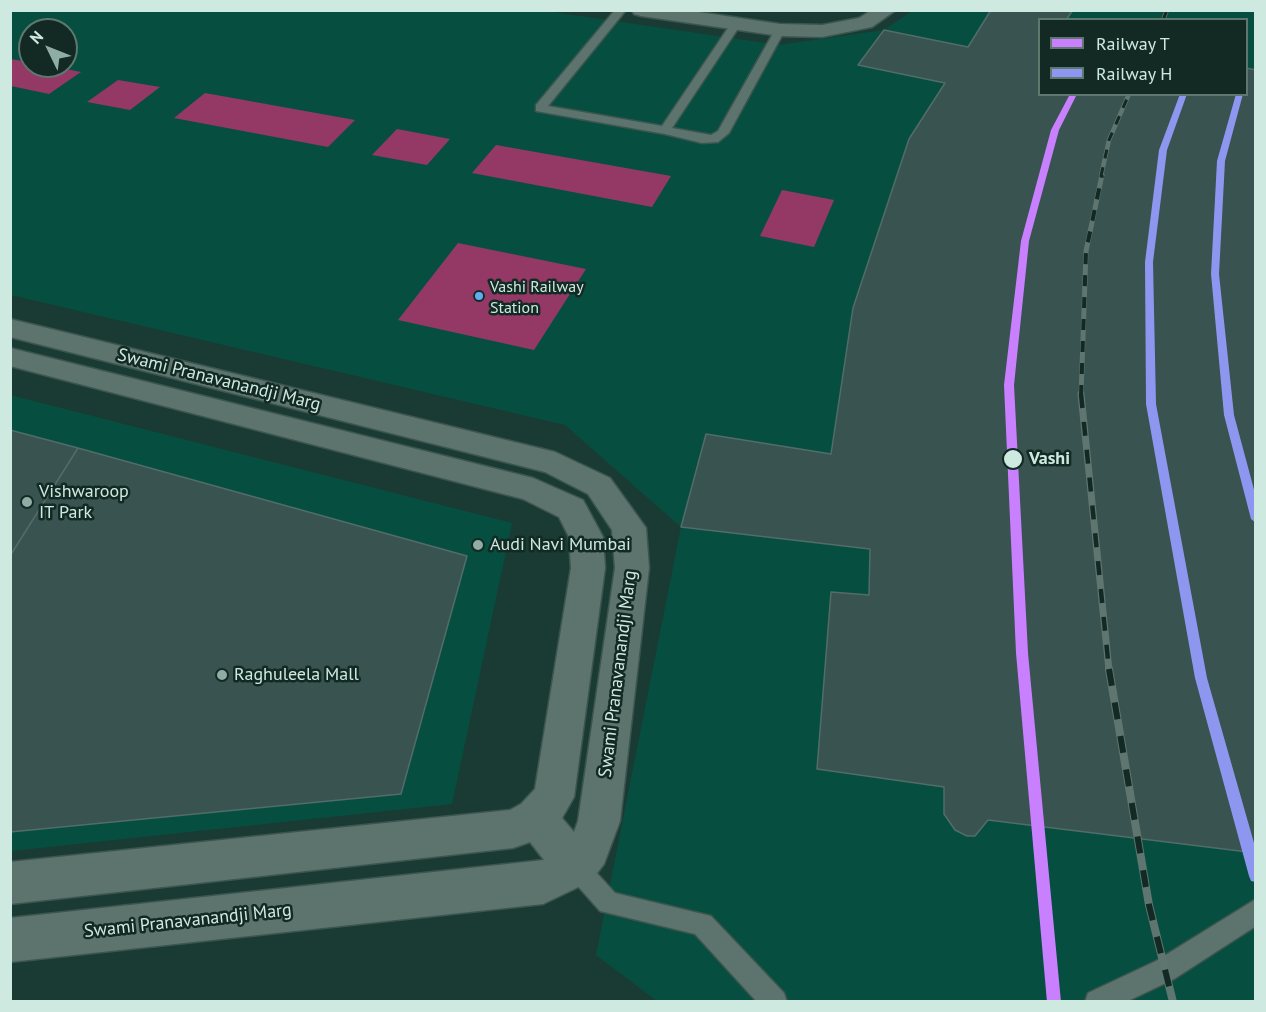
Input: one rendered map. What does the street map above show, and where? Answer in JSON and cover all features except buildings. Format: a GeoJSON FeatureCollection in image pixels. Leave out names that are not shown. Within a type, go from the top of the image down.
{"type":"FeatureCollection","features":[{"type":"Feature","properties":{"kind":"street"},"geometry":{"type":"LineString","coordinates":[[641,10],[818,25],[831,16],[847,10]]}},
{"type":"Feature","properties":{"kind":"street"},"geometry":{"type":"LineString","coordinates":[[739,17],[780,30],[818,25],[865,23],[887,10]]}},
{"type":"Feature","properties":{"kind":"street","name":"Swami Pranavanandji Marg"},"geometry":{"type":"LineString","coordinates":[[10,940],[543,883],[576,867],[589,850],[599,821],[632,568],[628,528],[599,486],[555,463],[504,467],[15,342]]}},
{"type":"Feature","properties":{"kind":"street","name":"Swami Pranavanandji Marg"},"geometry":{"type":"LineString","coordinates":[[10,884],[513,829],[536,818],[554,797],[588,568],[586,537],[571,509],[533,490],[504,467]]}},
{"type":"Feature","properties":{"kind":"street"},"geometry":{"type":"LineString","coordinates":[[536,818],[576,867]]}},
{"type":"Feature","properties":{"kind":"lane"},"geometry":{"type":"LineString","coordinates":[[621,10],[540,108],[665,130],[702,139],[714,139],[723,133],[780,30]]}},
{"type":"Feature","properties":{"kind":"lane"},"geometry":{"type":"LineString","coordinates":[[665,130],[739,17]]}},
{"type":"Feature","properties":{"kind":"lane"},"geometry":{"type":"LineString","coordinates":[[576,867],[608,903],[702,924],[775,1002]]}},
{"type":"Feature","properties":{"kind":"lane"},"geometry":{"type":"LineString","coordinates":[[1097,1002],[1165,970],[1256,912]]}},
{"type":"Feature","properties":{"kind":"shaded area","name":"Vashi Railway Station"},"geometry":{"type":"Polygon","coordinates":[[[11,11],[546,11],[779,45],[884,30],[912,11],[1255,11],[1255,1001],[657,1001],[596,955],[681,527],[565,425],[11,295],[11,11]]]}},
{"type":"Feature","properties":{"kind":"shaded area"},"geometry":{"type":"Polygon","coordinates":[[[10,59],[18,60],[18,78],[72,78],[49,94],[11,86],[10,59]]]}},
{"type":"Feature","properties":{"kind":"shaded area"},"geometry":{"type":"Polygon","coordinates":[[[118,80],[160,87],[130,110],[87,102],[118,80]]]}},
{"type":"Feature","properties":{"kind":"shaded area"},"geometry":{"type":"Polygon","coordinates":[[[205,93],[355,120],[328,147],[174,118],[205,93]]]}},
{"type":"Feature","properties":{"kind":"shaded area"},"geometry":{"type":"Polygon","coordinates":[[[397,129],[450,139],[427,165],[372,155],[397,129]]]}},
{"type":"Feature","properties":{"kind":"shaded area"},"geometry":{"type":"Polygon","coordinates":[[[496,145],[671,176],[652,207],[472,173],[496,145]]]}},
{"type":"Feature","properties":{"kind":"shaded area"},"geometry":{"type":"Polygon","coordinates":[[[782,190],[834,200],[814,247],[760,236],[782,190]]]}},
{"type":"Feature","properties":{"kind":"shaded area"},"geometry":{"type":"Polygon","coordinates":[[[458,243],[586,269],[534,350],[398,320],[458,243]]]}},
{"type":"Feature","properties":{"kind":"shaded area","name":"Raghuleela Mall"},"geometry":{"type":"Polygon","coordinates":[[[10,395],[512,523],[452,804],[11,851],[10,395]]]}},
{"type":"Feature","properties":{"kind":"railway"},"geometry":{"type":"LineString","coordinates":[[1164,18],[1167,10]]}},
{"type":"Feature","properties":{"kind":"railway"},"geometry":{"type":"LineString","coordinates":[[1101,176],[1109,140],[1128,96]]}},
{"type":"Feature","properties":{"kind":"railway"},"geometry":{"type":"LineString","coordinates":[[1081,395],[1086,251],[1102,175]]}},
{"type":"Feature","properties":{"kind":"railway"},"geometry":{"type":"LineString","coordinates":[[1081,395],[1109,670]]}},
{"type":"Feature","properties":{"kind":"railway"},"geometry":{"type":"LineString","coordinates":[[1109,669],[1149,905],[1173,1002]]}},
{"type":"Feature","properties":{"kind":"rail line","name":"T"},"geometry":{"type":"LineString","coordinates":[[1054,1002],[1022,653],[1009,385],[1025,241],[1055,130],[1073,96]]}},
{"type":"Feature","properties":{"kind":"rail line","name":"H"},"geometry":{"type":"LineString","coordinates":[[1183,96],[1163,150],[1149,262],[1151,404],[1201,678],[1256,876]]}},
{"type":"Feature","properties":{"kind":"rail line","name":"H"},"geometry":{"type":"LineString","coordinates":[[1239,96],[1221,161],[1215,274],[1229,415],[1256,519]]}},
{"type":"Feature","properties":{"kind":"place","name":"Vashi Railway Station"},"geometry":{"type":"Point","coordinates":[479,296]}},
{"type":"Feature","properties":{"kind":"place","name":"Vashi"},"geometry":{"type":"Point","coordinates":[1013,459]}},
{"type":"Feature","properties":{"kind":"place","name":"Vishwaroop IT Park"},"geometry":{"type":"Point","coordinates":[27,502]}},
{"type":"Feature","properties":{"kind":"place","name":"Audi Navi Mumbai"},"geometry":{"type":"Point","coordinates":[478,545]}},
{"type":"Feature","properties":{"kind":"place","name":"Raghuleela Mall"},"geometry":{"type":"Point","coordinates":[222,675]}}]}
